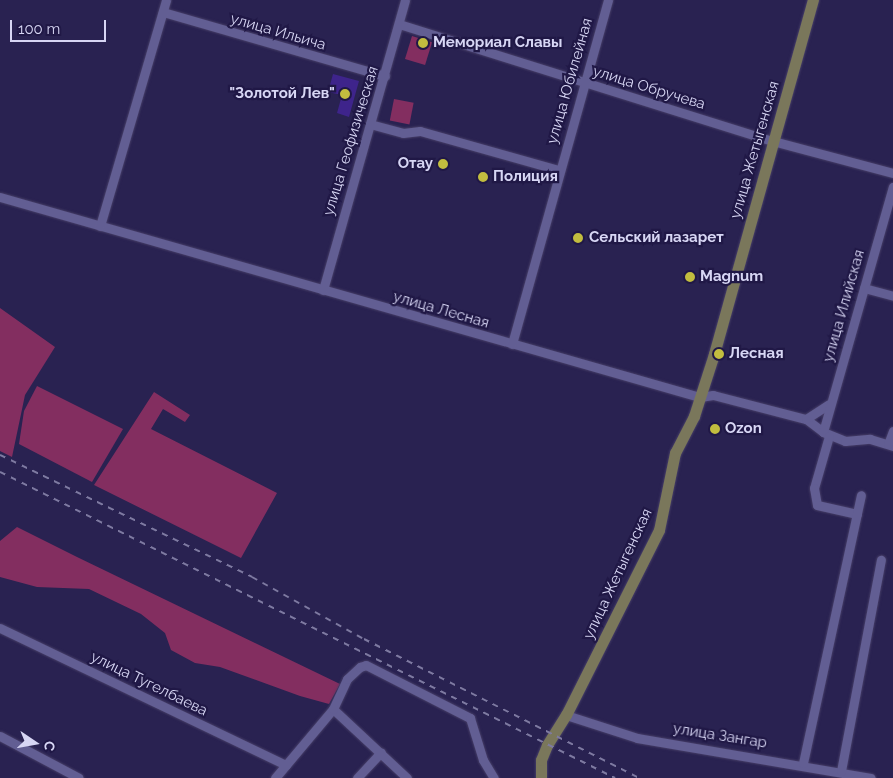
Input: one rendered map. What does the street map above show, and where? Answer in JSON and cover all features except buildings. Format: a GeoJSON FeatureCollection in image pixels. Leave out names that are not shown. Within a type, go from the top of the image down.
{"type":"FeatureCollection","features":[{"type":"Feature","properties":{"kind":"main road","name":"улица Жетыгенская"},"geometry":{"type":"LineString","coordinates":[[541,778],[540,760],[566,715],[659,530],[675,454],[700,397],[814,0]]}},
{"type":"Feature","properties":{"kind":"street"},"geometry":{"type":"LineString","coordinates":[[100,226],[166,0]]}},
{"type":"Feature","properties":{"kind":"street","name":"улица Геофизическая"},"geometry":{"type":"LineString","coordinates":[[323,290],[405,0]]}},
{"type":"Feature","properties":{"kind":"street","name":"улица Юбилейная"},"geometry":{"type":"LineString","coordinates":[[512,344],[583,81],[608,0]]}},
{"type":"Feature","properties":{"kind":"street","name":"улица Ильича"},"geometry":{"type":"LineString","coordinates":[[163,12],[385,76]]}},
{"type":"Feature","properties":{"kind":"street","name":"улица Обручева"},"geometry":{"type":"LineString","coordinates":[[399,24],[773,141],[893,173]]}},
{"type":"Feature","properties":{"kind":"street"},"geometry":{"type":"LineString","coordinates":[[370,124],[403,133],[420,132],[559,170]]}},
{"type":"Feature","properties":{"kind":"street","name":"улица Илийская"},"geometry":{"type":"LineString","coordinates":[[857,514],[817,505],[814,488],[826,434],[829,404],[893,188]]}},
{"type":"Feature","properties":{"kind":"street","name":"улица Лесная"},"geometry":{"type":"LineString","coordinates":[[0,197],[700,397],[714,396],[806,419],[826,434],[847,441],[872,440],[890,445]]}},
{"type":"Feature","properties":{"kind":"street"},"geometry":{"type":"LineString","coordinates":[[864,288],[893,296]]}},
{"type":"Feature","properties":{"kind":"street"},"geometry":{"type":"LineString","coordinates":[[806,419],[829,404]]}},
{"type":"Feature","properties":{"kind":"street"},"geometry":{"type":"LineString","coordinates":[[890,445],[893,431]]}},
{"type":"Feature","properties":{"kind":"street"},"geometry":{"type":"LineString","coordinates":[[803,764],[861,495]]}},
{"type":"Feature","properties":{"kind":"street"},"geometry":{"type":"LineString","coordinates":[[841,771],[881,560]]}},
{"type":"Feature","properties":{"kind":"street","name":"улица Тугелбаева"},"geometry":{"type":"LineString","coordinates":[[0,628],[286,766]]}},
{"type":"Feature","properties":{"kind":"street"},"geometry":{"type":"LineString","coordinates":[[276,778],[333,709],[347,679],[366,665],[470,718],[483,760],[494,778]]}},
{"type":"Feature","properties":{"kind":"street"},"geometry":{"type":"LineString","coordinates":[[333,709],[407,778]]}},
{"type":"Feature","properties":{"kind":"street","name":"улица Зангар"},"geometry":{"type":"LineString","coordinates":[[566,715],[637,738],[803,764],[871,778]]}},
{"type":"Feature","properties":{"kind":"street"},"geometry":{"type":"LineString","coordinates":[[0,736],[79,778]]}},
{"type":"Feature","properties":{"kind":"street"},"geometry":{"type":"LineString","coordinates":[[357,778],[381,752]]}},
{"type":"Feature","properties":{"kind":"shaded area"},"geometry":{"type":"Polygon","coordinates":[[[412,36],[432,42],[425,65],[405,59],[412,36]]]}},
{"type":"Feature","properties":{"kind":"shaded area"},"geometry":{"type":"Polygon","coordinates":[[[394,99],[414,103],[409,124],[390,121],[394,99]]]}},
{"type":"Feature","properties":{"kind":"shaded area"},"geometry":{"type":"Polygon","coordinates":[[[0,308],[55,347],[25,395],[12,457],[0,451],[0,308]]]}},
{"type":"Feature","properties":{"kind":"shaded area"},"geometry":{"type":"Polygon","coordinates":[[[37,386],[123,429],[92,482],[19,444],[24,411],[37,386]]]}},
{"type":"Feature","properties":{"kind":"shaded area"},"geometry":{"type":"Polygon","coordinates":[[[154,392],[190,415],[185,422],[163,409],[151,429],[277,493],[241,558],[94,485],[154,392]]]}},
{"type":"Feature","properties":{"kind":"shaded area"},"geometry":{"type":"Polygon","coordinates":[[[17,527],[340,684],[329,704],[300,696],[220,667],[195,663],[171,650],[165,633],[141,614],[89,589],[37,587],[0,577],[0,541],[17,527]]]}},
{"type":"Feature","properties":{"kind":"railway"},"geometry":{"type":"LineString","coordinates":[[0,455],[252,577],[364,639],[639,778]]}},
{"type":"Feature","properties":{"kind":"railway"},"geometry":{"type":"LineString","coordinates":[[0,472],[615,778]]}},
{"type":"Feature","properties":{"kind":"place","name":"Мемориал Славы"},"geometry":{"type":"Point","coordinates":[423,43]}},
{"type":"Feature","properties":{"kind":"place","name":"\"Золотой Лев\""},"geometry":{"type":"Point","coordinates":[345,94]}},
{"type":"Feature","properties":{"kind":"place","name":"Отау"},"geometry":{"type":"Point","coordinates":[443,164]}},
{"type":"Feature","properties":{"kind":"place","name":"Полиция"},"geometry":{"type":"Point","coordinates":[483,177]}},
{"type":"Feature","properties":{"kind":"place","name":"Сельский лазарет"},"geometry":{"type":"Point","coordinates":[578,238]}},
{"type":"Feature","properties":{"kind":"place","name":"Magnum"},"geometry":{"type":"Point","coordinates":[690,277]}},
{"type":"Feature","properties":{"kind":"place","name":"Лесная"},"geometry":{"type":"Point","coordinates":[719,354]}},
{"type":"Feature","properties":{"kind":"place","name":"Ozon"},"geometry":{"type":"Point","coordinates":[715,429]}}]}
